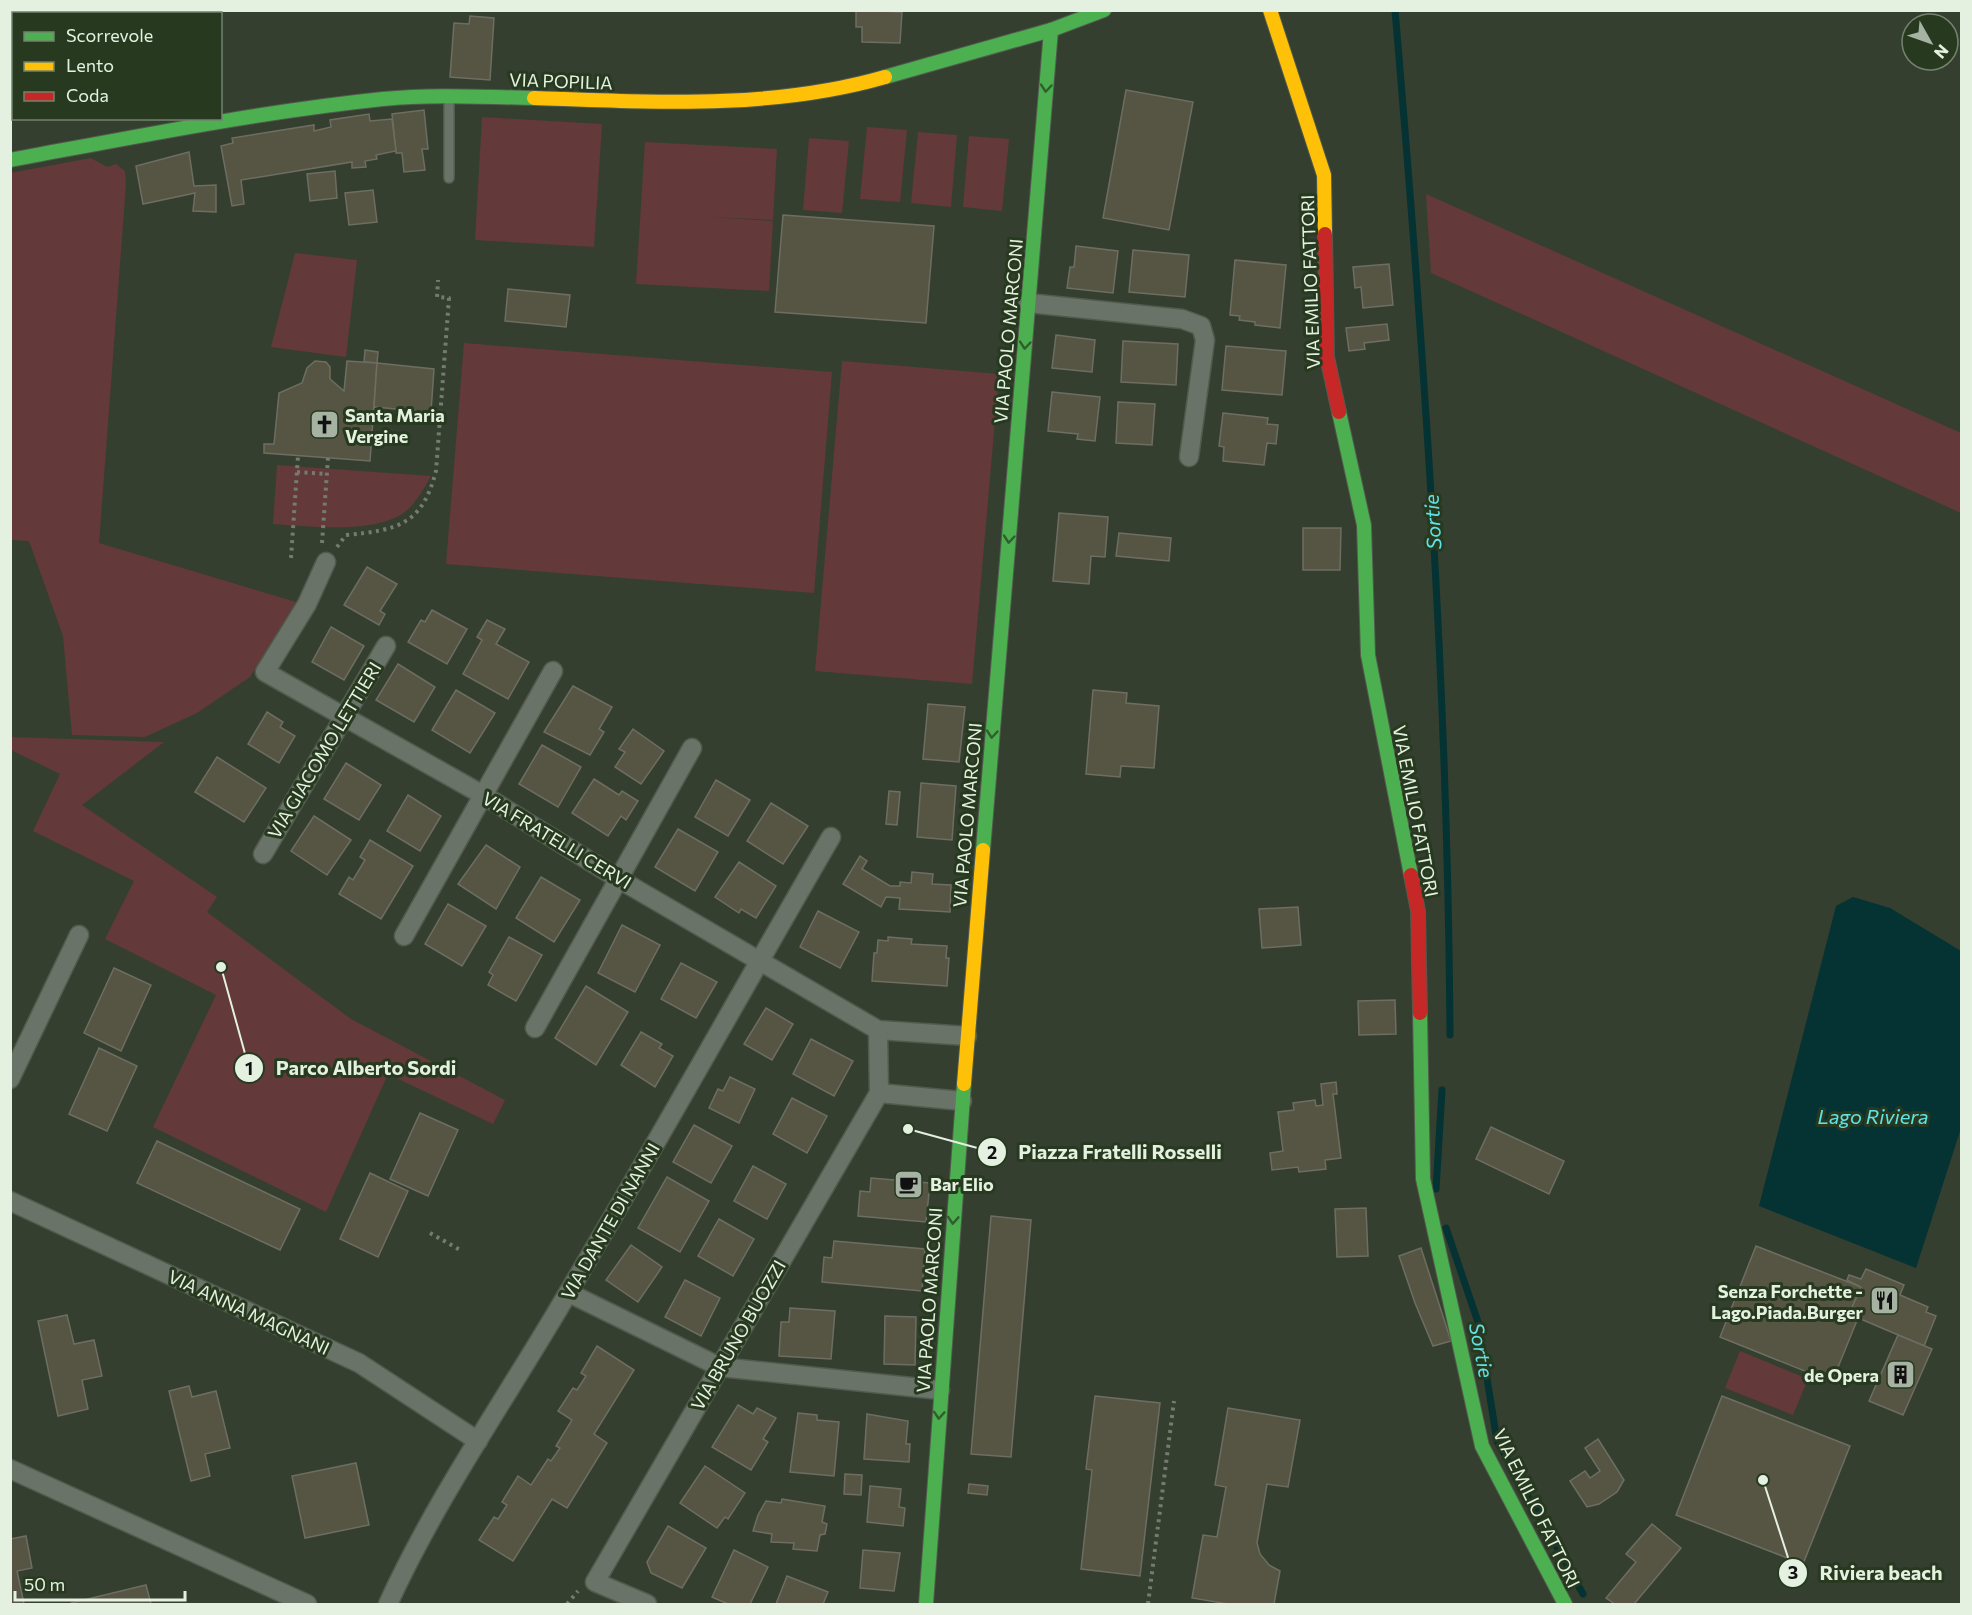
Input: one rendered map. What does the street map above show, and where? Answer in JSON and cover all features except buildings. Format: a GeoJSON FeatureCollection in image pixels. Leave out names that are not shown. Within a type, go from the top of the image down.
{"type":"FeatureCollection","features":[{"type":"Feature","properties":{"kind":"street","name":"VIA POPILIA"},"geometry":{"type":"LineString","coordinates":[[222,119],[384,99],[449,96],[654,102],[796,97],[879,79],[1051,30],[1104,10]]}},
{"type":"Feature","properties":{"kind":"street","name":"VIA EMILIO FATTORI"},"geometry":{"type":"LineString","coordinates":[[1270,10],[1324,175],[1327,357],[1364,525],[1368,655],[1418,911],[1423,1179],[1482,1446],[1565,1605]]}},
{"type":"Feature","properties":{"kind":"street","name":"VIA PAOLO MARCONI"},"geometry":{"type":"LineString","coordinates":[[926,1605],[967,1036],[1051,30]]}},
{"type":"Feature","properties":{"kind":"street","name":"VIA POPILIA"},"geometry":{"type":"LineString","coordinates":[[10,160],[217,120]]}},
{"type":"Feature","properties":{"kind":"street"},"geometry":{"type":"LineString","coordinates":[[1029,303],[1182,319],[1201,326],[1205,340],[1189,457]]}},
{"type":"Feature","properties":{"kind":"street","name":"VIA FRATELLI CERVI"},"geometry":{"type":"LineString","coordinates":[[324,557],[308,604],[265,672],[483,795],[617,878],[760,959],[878,1030],[967,1036]]}},
{"type":"Feature","properties":{"kind":"street","name":"VIA GIACOMO LETTIERI"},"geometry":{"type":"LineString","coordinates":[[263,854],[386,646]]}},
{"type":"Feature","properties":{"kind":"street"},"geometry":{"type":"LineString","coordinates":[[404,936],[553,671]]}},
{"type":"Feature","properties":{"kind":"street"},"geometry":{"type":"LineString","coordinates":[[535,1028],[617,878],[692,748]]}},
{"type":"Feature","properties":{"kind":"street","name":"VIA DANTE DI NANNI"},"geometry":{"type":"LineString","coordinates":[[388,1605],[405,1568],[478,1441],[569,1293],[831,837]]}},
{"type":"Feature","properties":{"kind":"street"},"geometry":{"type":"LineString","coordinates":[[10,1079],[79,935]]}},
{"type":"Feature","properties":{"kind":"street"},"geometry":{"type":"LineString","coordinates":[[878,1030],[879,1093],[962,1101]]}},
{"type":"Feature","properties":{"kind":"street","name":"VIA BRUNO BUOZZI"},"geometry":{"type":"LineString","coordinates":[[647,1605],[595,1582],[879,1093]]}},
{"type":"Feature","properties":{"kind":"street","name":"VIA ANNA MAGNANI"},"geometry":{"type":"LineString","coordinates":[[10,1200],[359,1363],[478,1441]]}},
{"type":"Feature","properties":{"kind":"street"},"geometry":{"type":"LineString","coordinates":[[569,1293],[720,1368],[940,1390]]}},
{"type":"Feature","properties":{"kind":"street"},"geometry":{"type":"LineString","coordinates":[[10,1469],[307,1605]]}},
{"type":"Feature","properties":{"kind":"lane"},"geometry":{"type":"LineString","coordinates":[[449,96],[449,178]]}},
{"type":"Feature","properties":{"kind":"path"},"geometry":{"type":"LineString","coordinates":[[324,557],[346,535],[392,530],[416,516],[430,495],[436,471],[448,298],[436,297],[438,280]]}},
{"type":"Feature","properties":{"kind":"path"},"geometry":{"type":"LineString","coordinates":[[291,558],[298,456]]}},
{"type":"Feature","properties":{"kind":"path"},"geometry":{"type":"LineString","coordinates":[[324,557],[328,458]]}},
{"type":"Feature","properties":{"kind":"path"},"geometry":{"type":"LineString","coordinates":[[297,472],[327,474]]}},
{"type":"Feature","properties":{"kind":"path"},"geometry":{"type":"LineString","coordinates":[[430,1233],[462,1251]]}},
{"type":"Feature","properties":{"kind":"path"},"geometry":{"type":"LineString","coordinates":[[1148,1605],[1174,1401]]}},
{"type":"Feature","properties":{"kind":"shaded area"},"geometry":{"type":"Polygon","coordinates":[[[482,117],[602,124],[594,247],[475,240],[482,117]]]}},
{"type":"Feature","properties":{"kind":"shaded area"},"geometry":{"type":"Polygon","coordinates":[[[867,127],[907,130],[900,202],[860,199],[867,127]]]}},
{"type":"Feature","properties":{"kind":"shaded area"},"geometry":{"type":"Polygon","coordinates":[[[918,132],[957,135],[951,207],[911,203],[918,132]]]}},
{"type":"Feature","properties":{"kind":"shaded area"},"geometry":{"type":"Polygon","coordinates":[[[969,136],[1009,139],[1002,211],[963,207],[969,136]]]}},
{"type":"Feature","properties":{"kind":"shaded area"},"geometry":{"type":"Polygon","coordinates":[[[809,138],[849,141],[842,213],[803,210],[809,138]]]}},
{"type":"Feature","properties":{"kind":"shaded area"},"geometry":{"type":"Polygon","coordinates":[[[645,142],[777,149],[773,220],[711,217],[773,221],[769,291],[636,284],[645,142]]]}},
{"type":"Feature","properties":{"kind":"shaded area"},"geometry":{"type":"Polygon","coordinates":[[[91,158],[107,167],[116,164],[125,171],[126,184],[99,543],[296,602],[250,677],[197,713],[145,737],[72,735],[63,636],[29,541],[11,540],[10,173],[91,158]]]}},
{"type":"Feature","properties":{"kind":"shaded area"},"geometry":{"type":"Polygon","coordinates":[[[1426,194],[1961,433],[1961,513],[1431,273],[1426,194]]]}},
{"type":"Feature","properties":{"kind":"shaded area"},"geometry":{"type":"Polygon","coordinates":[[[295,253],[357,260],[346,357],[271,347],[295,253]]]}},
{"type":"Feature","properties":{"kind":"shaded area"},"geometry":{"type":"Polygon","coordinates":[[[464,343],[832,372],[814,593],[446,564],[464,343]]]}},
{"type":"Feature","properties":{"kind":"shaded area"},"geometry":{"type":"Polygon","coordinates":[[[842,361],[999,374],[972,684],[815,671],[842,361]]]}},
{"type":"Feature","properties":{"kind":"shaded area"},"geometry":{"type":"Polygon","coordinates":[[[277,465],[431,476],[410,507],[393,519],[360,526],[342,527],[273,524],[277,465]]]}},
{"type":"Feature","properties":{"kind":"shaded area"},"geometry":{"type":"Polygon","coordinates":[[[10,737],[164,742],[82,805],[217,897],[207,912],[351,1019],[505,1100],[493,1124],[388,1074],[326,1212],[153,1127],[216,995],[105,939],[134,881],[33,831],[60,774],[11,750],[10,737]]]}},
{"type":"Feature","properties":{"kind":"shaded area"},"geometry":{"type":"Polygon","coordinates":[[[1740,1351],[1808,1379],[1793,1415],[1725,1388],[1740,1351]]]}},
{"type":"Feature","properties":{"kind":"water","name":"Lago Riviera"},"geometry":{"type":"Polygon","coordinates":[[[1853,897],[1890,908],[1961,951],[1961,1128],[1916,1268],[1759,1206],[1836,906],[1853,897]]]}},
{"type":"Feature","properties":{"kind":"waterway","name":"Sortie"},"geometry":{"type":"LineString","coordinates":[[1395,10],[1416,266],[1433,522],[1445,779],[1450,1035]]}},
{"type":"Feature","properties":{"kind":"waterway","name":"Sortie"},"geometry":{"type":"LineString","coordinates":[[1436,1189],[1442,1090]]}},
{"type":"Feature","properties":{"kind":"waterway","name":"Sortie"},"geometry":{"type":"LineString","coordinates":[[1446,1228],[1478,1322],[1497,1441],[1583,1594]]}},
{"type":"Feature","properties":{"kind":"traffic: fast"},"geometry":{"type":"LineString","coordinates":[[885,77],[1051,30],[1104,10]]}},
{"type":"Feature","properties":{"kind":"traffic: fast"},"geometry":{"type":"LineString","coordinates":[[983,850],[1051,30]]}},
{"type":"Feature","properties":{"kind":"traffic: fast"},"geometry":{"type":"LineString","coordinates":[[10,160],[196,126],[336,104],[421,97],[534,98]]}},
{"type":"Feature","properties":{"kind":"traffic: fast"},"geometry":{"type":"LineString","coordinates":[[1339,412],[1364,525],[1368,655],[1411,875]]}},
{"type":"Feature","properties":{"kind":"traffic: fast"},"geometry":{"type":"LineString","coordinates":[[1420,1013],[1423,1179],[1482,1446],[1565,1604]]}},
{"type":"Feature","properties":{"kind":"traffic: fast"},"geometry":{"type":"LineString","coordinates":[[926,1604],[964,1084]]}},
{"type":"Feature","properties":{"kind":"traffic: slow"},"geometry":{"type":"LineString","coordinates":[[1270,10],[1324,175],[1325,234]]}},
{"type":"Feature","properties":{"kind":"traffic: slow"},"geometry":{"type":"LineString","coordinates":[[534,98],[666,102],[754,99],[842,88],[885,77]]}},
{"type":"Feature","properties":{"kind":"traffic: slow"},"geometry":{"type":"LineString","coordinates":[[964,1084],[983,850]]}},
{"type":"Feature","properties":{"kind":"traffic: jam"},"geometry":{"type":"LineString","coordinates":[[1325,234],[1327,357],[1339,412]]}},
{"type":"Feature","properties":{"kind":"traffic: jam"},"geometry":{"type":"LineString","coordinates":[[1411,875],[1418,911],[1420,1013]]}},
{"type":"Feature","properties":{"kind":"place","name":"Santa Maria Vergine"},"geometry":{"type":"Point","coordinates":[324,425]}},
{"type":"Feature","properties":{"kind":"place","name":"Parco Alberto Sordi"},"geometry":{"type":"Point","coordinates":[221,967]}},
{"type":"Feature","properties":{"kind":"place","name":"Piazza Fratelli Rosselli"},"geometry":{"type":"Point","coordinates":[908,1129]}},
{"type":"Feature","properties":{"kind":"place","name":"Bar Elio"},"geometry":{"type":"Point","coordinates":[909,1184]}},
{"type":"Feature","properties":{"kind":"place","name":"Senza Forchette - Lago.Piada.Burger"},"geometry":{"type":"Point","coordinates":[1884,1301]}},
{"type":"Feature","properties":{"kind":"place","name":"de Opera"},"geometry":{"type":"Point","coordinates":[1900,1375]}},
{"type":"Feature","properties":{"kind":"place","name":"Riviera beach"},"geometry":{"type":"Point","coordinates":[1763,1480]}}]}
